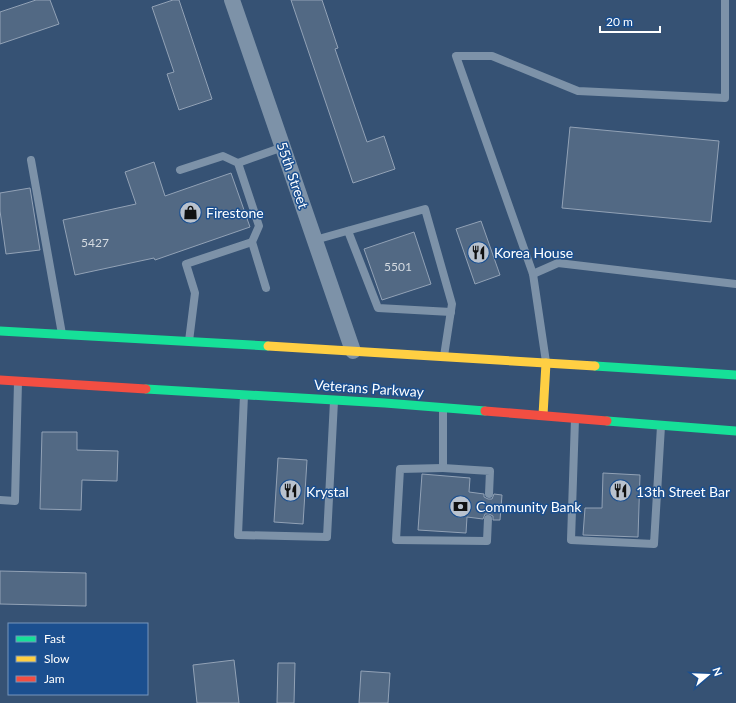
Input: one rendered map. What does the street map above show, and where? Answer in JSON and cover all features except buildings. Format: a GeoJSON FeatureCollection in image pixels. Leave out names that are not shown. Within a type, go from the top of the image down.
{"type":"FeatureCollection","features":[{"type":"Feature","properties":{"kind":"main road"},"geometry":{"type":"LineString","coordinates":[[0,331],[444,356],[736,375]]}},
{"type":"Feature","properties":{"kind":"main road"},"geometry":{"type":"LineString","coordinates":[[543,415],[546,363]]}},
{"type":"Feature","properties":{"kind":"main road","name":"Veterans Parkway"},"geometry":{"type":"LineString","coordinates":[[0,380],[334,400],[736,431]]}},
{"type":"Feature","properties":{"kind":"street","name":"55th Street"},"geometry":{"type":"LineString","coordinates":[[232,0],[353,351]]}},
{"type":"Feature","properties":{"kind":"lane"},"geometry":{"type":"LineString","coordinates":[[546,363],[533,274],[456,56],[492,56],[578,91],[725,98],[725,0]]}},
{"type":"Feature","properties":{"kind":"lane"},"geometry":{"type":"LineString","coordinates":[[180,170],[223,156],[238,163],[283,147]]}},
{"type":"Feature","properties":{"kind":"lane"},"geometry":{"type":"LineString","coordinates":[[31,160],[62,335]]}},
{"type":"Feature","properties":{"kind":"lane"},"geometry":{"type":"LineString","coordinates":[[238,163],[259,226],[252,242],[266,288]]}},
{"type":"Feature","properties":{"kind":"lane"},"geometry":{"type":"LineString","coordinates":[[315,240],[425,209],[452,304],[444,356]]}},
{"type":"Feature","properties":{"kind":"lane"},"geometry":{"type":"LineString","coordinates":[[348,231],[378,308],[451,312]]}},
{"type":"Feature","properties":{"kind":"lane"},"geometry":{"type":"LineString","coordinates":[[189,341],[195,293],[186,264],[252,242]]}},
{"type":"Feature","properties":{"kind":"lane"},"geometry":{"type":"LineString","coordinates":[[533,274],[558,263],[736,284]]}},
{"type":"Feature","properties":{"kind":"lane"},"geometry":{"type":"LineString","coordinates":[[0,500],[15,501],[18,381]]}},
{"type":"Feature","properties":{"kind":"lane"},"geometry":{"type":"LineString","coordinates":[[244,394],[238,535],[327,537],[334,400]]}},
{"type":"Feature","properties":{"kind":"lane"},"geometry":{"type":"LineString","coordinates":[[443,408],[444,468]]}},
{"type":"Feature","properties":{"kind":"lane"},"geometry":{"type":"LineString","coordinates":[[574,418],[571,540],[654,544],[662,425]]}},
{"type":"Feature","properties":{"kind":"lane"},"geometry":{"type":"LineString","coordinates":[[488,519],[488,541],[396,540],[400,468],[444,468],[490,471],[489,494]]}},
{"type":"Feature","properties":{"kind":"traffic: fast"},"geometry":{"type":"LineString","coordinates":[[0,331],[268,346]]}},
{"type":"Feature","properties":{"kind":"traffic: fast"},"geometry":{"type":"LineString","coordinates":[[595,366],[736,375]]}},
{"type":"Feature","properties":{"kind":"traffic: fast"},"geometry":{"type":"LineString","coordinates":[[146,389],[385,403],[485,411]]}},
{"type":"Feature","properties":{"kind":"traffic: fast"},"geometry":{"type":"LineString","coordinates":[[607,421],[736,431]]}},
{"type":"Feature","properties":{"kind":"traffic: slow"},"geometry":{"type":"LineString","coordinates":[[268,346],[595,366]]}},
{"type":"Feature","properties":{"kind":"traffic: slow"},"geometry":{"type":"LineString","coordinates":[[543,415],[546,363]]}},
{"type":"Feature","properties":{"kind":"traffic: jam"},"geometry":{"type":"LineString","coordinates":[[0,380],[146,389]]}},
{"type":"Feature","properties":{"kind":"traffic: jam"},"geometry":{"type":"LineString","coordinates":[[485,411],[607,421]]}},
{"type":"Feature","properties":{"kind":"place","name":"Firestone"},"geometry":{"type":"Point","coordinates":[191,212]}},
{"type":"Feature","properties":{"kind":"place","name":"Korea House"},"geometry":{"type":"Point","coordinates":[478,252]}},
{"type":"Feature","properties":{"kind":"place","name":"Krystal"},"geometry":{"type":"Point","coordinates":[290,491]}},
{"type":"Feature","properties":{"kind":"place","name":"13th Street Bar"},"geometry":{"type":"Point","coordinates":[621,491]}},
{"type":"Feature","properties":{"kind":"place","name":"Community Bank"},"geometry":{"type":"Point","coordinates":[460,506]}}]}
